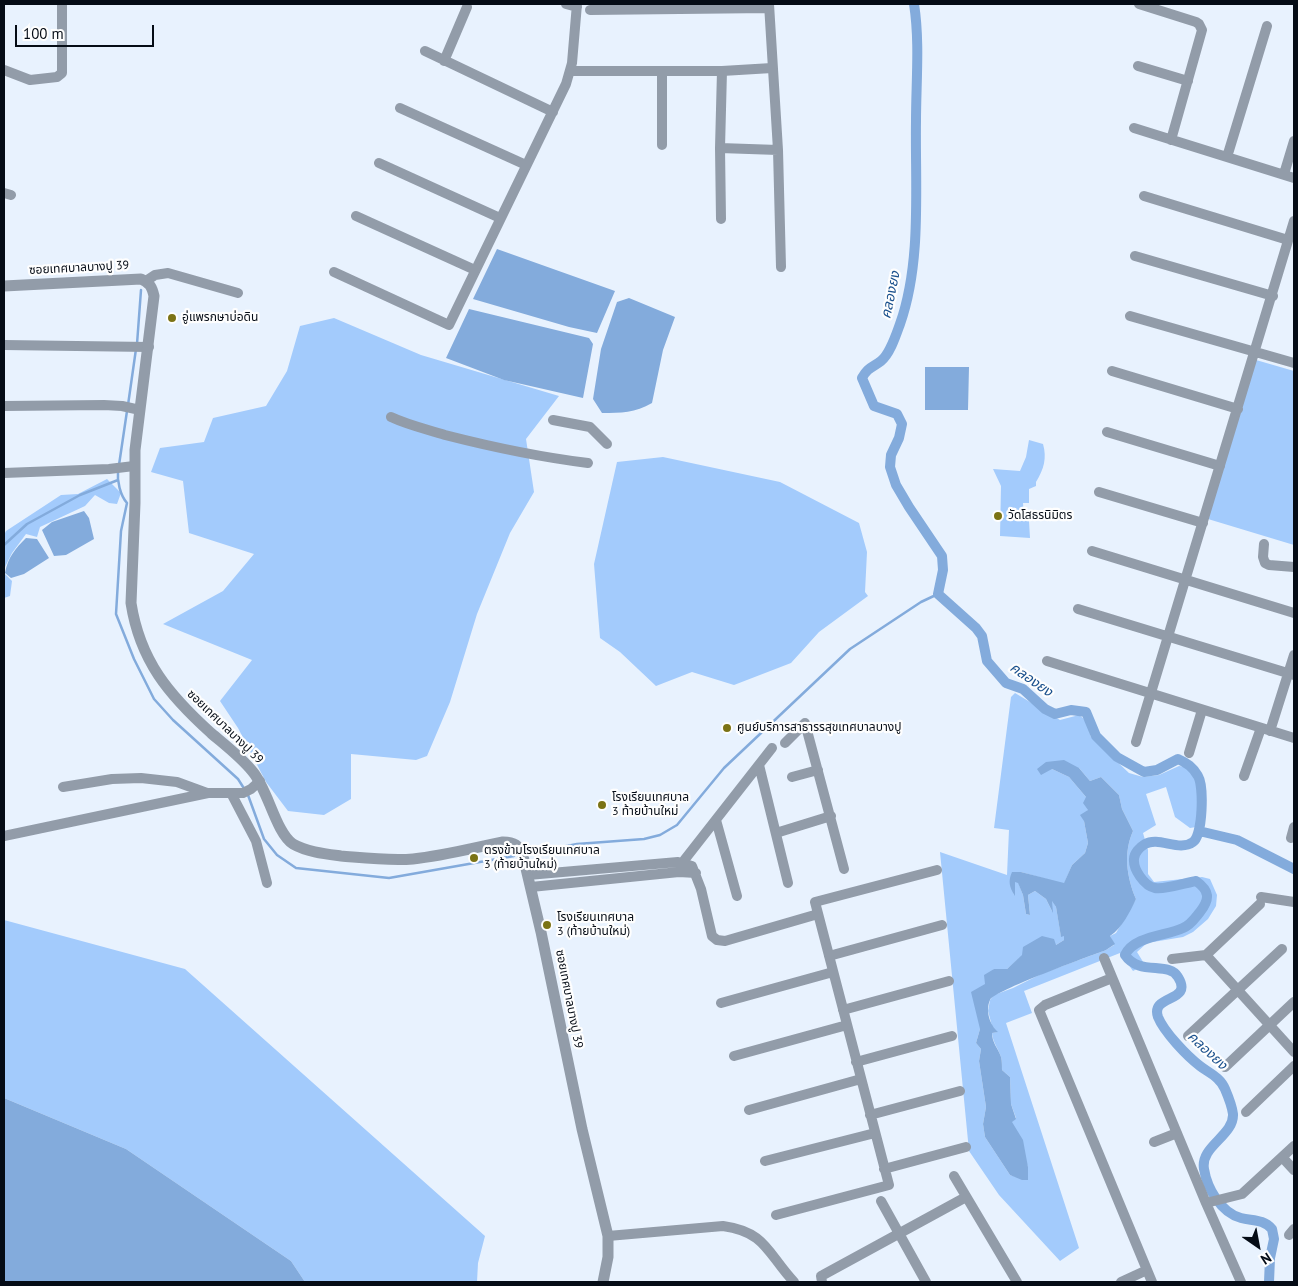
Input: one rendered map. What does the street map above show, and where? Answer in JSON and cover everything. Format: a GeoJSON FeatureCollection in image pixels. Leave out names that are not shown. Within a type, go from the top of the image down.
{"type":"FeatureCollection","features":[{"type":"Feature","properties":{"kind":"street"},"geometry":{"type":"LineString","coordinates":[[334,272],[449,325],[553,112],[570,71],[575,44],[577,5],[566,4]]}},
{"type":"Feature","properties":{"kind":"street"},"geometry":{"type":"LineString","coordinates":[[1139,4],[1196,22],[1202,27],[1202,33],[1171,140]]}},
{"type":"Feature","properties":{"kind":"street"},"geometry":{"type":"LineString","coordinates":[[4,70],[30,80],[60,75],[62,72],[62,5]]}},
{"type":"Feature","properties":{"kind":"street"},"geometry":{"type":"LineString","coordinates":[[590,10],[769,6],[778,150],[781,267]]}},
{"type":"Feature","properties":{"kind":"street"},"geometry":{"type":"LineString","coordinates":[[444,61],[467,7]]}},
{"type":"Feature","properties":{"kind":"street"},"geometry":{"type":"LineString","coordinates":[[1227,157],[1267,26]]}},
{"type":"Feature","properties":{"kind":"street"},"geometry":{"type":"LineString","coordinates":[[425,51],[553,112]]}},
{"type":"Feature","properties":{"kind":"street"},"geometry":{"type":"LineString","coordinates":[[1138,66],[1188,81]]}},
{"type":"Feature","properties":{"kind":"street"},"geometry":{"type":"LineString","coordinates":[[570,71],[722,71],[772,68]]}},
{"type":"Feature","properties":{"kind":"street"},"geometry":{"type":"LineString","coordinates":[[662,71],[662,145]]}},
{"type":"Feature","properties":{"kind":"street"},"geometry":{"type":"LineString","coordinates":[[721,219],[722,71]]}},
{"type":"Feature","properties":{"kind":"street"},"geometry":{"type":"LineString","coordinates":[[400,108],[526,165]]}},
{"type":"Feature","properties":{"kind":"street"},"geometry":{"type":"LineString","coordinates":[[1134,128],[1289,176],[1294,141]]}},
{"type":"Feature","properties":{"kind":"street"},"geometry":{"type":"LineString","coordinates":[[720,148],[778,150]]}},
{"type":"Feature","properties":{"kind":"street"},"geometry":{"type":"LineString","coordinates":[[379,163],[500,218]]}},
{"type":"Feature","properties":{"kind":"street"},"geometry":{"type":"LineString","coordinates":[[1144,196],[1288,240]]}},
{"type":"Feature","properties":{"kind":"street"},"geometry":{"type":"LineString","coordinates":[[356,216],[475,270]]}},
{"type":"Feature","properties":{"kind":"street"},"geometry":{"type":"LineString","coordinates":[[1136,742],[1273,296],[1294,221]]}},
{"type":"Feature","properties":{"kind":"street"},"geometry":{"type":"LineString","coordinates":[[1135,256],[1273,296]]}},
{"type":"Feature","properties":{"kind":"street"},"geometry":{"type":"LineString","coordinates":[[146,281],[160,273],[168,273],[238,293]]}},
{"type":"Feature","properties":{"kind":"street","name":"ซอยเทศบาลบางปู 39"},"geometry":{"type":"LineString","coordinates":[[4,286],[136,279],[146,281],[153,290],[154,296],[141,347],[137,409],[129,467],[135,503],[131,604],[134,618],[140,640],[152,666],[164,684],[179,702],[244,761],[260,781],[286,838],[293,844],[331,855],[395,859],[413,859],[510,842],[519,846],[522,851],[529,881],[582,1129],[608,1236],[608,1257],[603,1282]]}},
{"type":"Feature","properties":{"kind":"street"},"geometry":{"type":"LineString","coordinates":[[1130,316],[1294,363]]}},
{"type":"Feature","properties":{"kind":"street"},"geometry":{"type":"LineString","coordinates":[[4,345],[141,347]]}},
{"type":"Feature","properties":{"kind":"street"},"geometry":{"type":"LineString","coordinates":[[1112,371],[1238,409]]}},
{"type":"Feature","properties":{"kind":"street"},"geometry":{"type":"LineString","coordinates":[[4,406],[122,406],[137,409]]}},
{"type":"Feature","properties":{"kind":"street"},"geometry":{"type":"LineString","coordinates":[[391,416],[404,423],[473,442],[547,458],[588,462]]}},
{"type":"Feature","properties":{"kind":"street"},"geometry":{"type":"LineString","coordinates":[[553,420],[590,427],[607,444]]}},
{"type":"Feature","properties":{"kind":"street"},"geometry":{"type":"LineString","coordinates":[[1107,432],[1220,466]]}},
{"type":"Feature","properties":{"kind":"street"},"geometry":{"type":"LineString","coordinates":[[4,473],[129,467]]}},
{"type":"Feature","properties":{"kind":"street"},"geometry":{"type":"LineString","coordinates":[[1099,492],[1203,523]]}},
{"type":"Feature","properties":{"kind":"street"},"geometry":{"type":"LineString","coordinates":[[1264,544],[1263,557],[1266,565],[1294,567]]}},
{"type":"Feature","properties":{"kind":"street"},"geometry":{"type":"LineString","coordinates":[[1092,551],[1294,613]]}},
{"type":"Feature","properties":{"kind":"street"},"geometry":{"type":"LineString","coordinates":[[1078,609],[1291,674]]}},
{"type":"Feature","properties":{"kind":"street"},"geometry":{"type":"LineString","coordinates":[[1244,776],[1291,674],[1294,655]]}},
{"type":"Feature","properties":{"kind":"street"},"geometry":{"type":"LineString","coordinates":[[1047,661],[1294,738]]}},
{"type":"Feature","properties":{"kind":"street"},"geometry":{"type":"LineString","coordinates":[[1189,753],[1202,710]]}},
{"type":"Feature","properties":{"kind":"street"},"geometry":{"type":"LineString","coordinates":[[785,743],[805,723],[844,869]]}},
{"type":"Feature","properties":{"kind":"street"},"geometry":{"type":"LineString","coordinates":[[682,863],[772,748]]}},
{"type":"Feature","properties":{"kind":"street"},"geometry":{"type":"LineString","coordinates":[[759,765],[788,883]]}},
{"type":"Feature","properties":{"kind":"street"},"geometry":{"type":"LineString","coordinates":[[792,778],[818,770]]}},
{"type":"Feature","properties":{"kind":"street"},"geometry":{"type":"LineString","coordinates":[[63,787],[112,779],[141,778],[176,782],[208,793]]}},
{"type":"Feature","properties":{"kind":"street"},"geometry":{"type":"LineString","coordinates":[[4,836],[208,793],[246,791],[260,781]]}},
{"type":"Feature","properties":{"kind":"street"},"geometry":{"type":"LineString","coordinates":[[231,793],[256,841],[268,883]]}},
{"type":"Feature","properties":{"kind":"street"},"geometry":{"type":"LineString","coordinates":[[776,833],[830,816]]}},
{"type":"Feature","properties":{"kind":"street"},"geometry":{"type":"LineString","coordinates":[[716,820],[737,896]]}},
{"type":"Feature","properties":{"kind":"street"},"geometry":{"type":"LineString","coordinates":[[1291,838],[1294,827]]}},
{"type":"Feature","properties":{"kind":"street"},"geometry":{"type":"LineString","coordinates":[[529,881],[682,863],[692,866],[696,873],[712,936],[718,940],[725,941],[818,914]]}},
{"type":"Feature","properties":{"kind":"street"},"geometry":{"type":"LineString","coordinates":[[776,1215],[888,1185],[814,902],[937,870]]}},
{"type":"Feature","properties":{"kind":"street"},"geometry":{"type":"LineString","coordinates":[[529,881],[679,872],[696,873]]}},
{"type":"Feature","properties":{"kind":"street"},"geometry":{"type":"LineString","coordinates":[[1172,959],[1206,955],[1261,901],[1294,902]]}},
{"type":"Feature","properties":{"kind":"street"},"geometry":{"type":"LineString","coordinates":[[828,956],[942,926]]}},
{"type":"Feature","properties":{"kind":"street"},"geometry":{"type":"LineString","coordinates":[[1188,1036],[1282,949]]}},
{"type":"Feature","properties":{"kind":"street"},"geometry":{"type":"LineString","coordinates":[[1206,955],[1294,1052]]}},
{"type":"Feature","properties":{"kind":"street"},"geometry":{"type":"LineString","coordinates":[[1104,958],[1241,1282]]}},
{"type":"Feature","properties":{"kind":"street"},"geometry":{"type":"LineString","coordinates":[[721,1003],[833,972]]}},
{"type":"Feature","properties":{"kind":"street"},"geometry":{"type":"LineString","coordinates":[[1112,978],[1045,1005],[1039,1010],[1152,1282]]}},
{"type":"Feature","properties":{"kind":"street"},"geometry":{"type":"LineString","coordinates":[[842,1010],[949,981]]}},
{"type":"Feature","properties":{"kind":"street"},"geometry":{"type":"LineString","coordinates":[[1225,1067],[1294,1002]]}},
{"type":"Feature","properties":{"kind":"street"},"geometry":{"type":"LineString","coordinates":[[734,1056],[847,1025]]}},
{"type":"Feature","properties":{"kind":"street"},"geometry":{"type":"LineString","coordinates":[[856,1062],[952,1036]]}},
{"type":"Feature","properties":{"kind":"street"},"geometry":{"type":"LineString","coordinates":[[1246,1112],[1294,1066]]}},
{"type":"Feature","properties":{"kind":"street"},"geometry":{"type":"LineString","coordinates":[[749,1110],[861,1079]]}},
{"type":"Feature","properties":{"kind":"street"},"geometry":{"type":"LineString","coordinates":[[870,1115],[960,1091]]}},
{"type":"Feature","properties":{"kind":"street"},"geometry":{"type":"LineString","coordinates":[[765,1161],[875,1133]]}},
{"type":"Feature","properties":{"kind":"street"},"geometry":{"type":"LineString","coordinates":[[1154,1142],[1177,1133]]}},
{"type":"Feature","properties":{"kind":"street"},"geometry":{"type":"LineString","coordinates":[[1208,1202],[1242,1194],[1247,1191],[1294,1146]]}},
{"type":"Feature","properties":{"kind":"street"},"geometry":{"type":"LineString","coordinates":[[884,1169],[966,1147]]}},
{"type":"Feature","properties":{"kind":"street"},"geometry":{"type":"LineString","coordinates":[[1282,1157],[1294,1170]]}},
{"type":"Feature","properties":{"kind":"street"},"geometry":{"type":"LineString","coordinates":[[954,1176],[1017,1282]]}},
{"type":"Feature","properties":{"kind":"street"},"geometry":{"type":"LineString","coordinates":[[822,1282],[821,1276],[823,1274],[966,1197]]}},
{"type":"Feature","properties":{"kind":"street"},"geometry":{"type":"LineString","coordinates":[[881,1201],[926,1282]]}},
{"type":"Feature","properties":{"kind":"street"},"geometry":{"type":"LineString","coordinates":[[608,1236],[722,1226],[740,1228],[753,1234],[761,1241],[794,1282]]}},
{"type":"Feature","properties":{"kind":"street"},"geometry":{"type":"LineString","coordinates":[[1121,1282],[1147,1270]]}},
{"type":"Feature","properties":{"kind":"shaded area"},"geometry":{"type":"Polygon","coordinates":[[[497,249],[615,291],[597,333],[569,327],[473,299],[497,249]]]}},
{"type":"Feature","properties":{"kind":"shaded area"},"geometry":{"type":"Polygon","coordinates":[[[629,298],[675,317],[663,350],[652,403],[634,411],[602,413],[593,399],[601,349],[617,302],[629,298]]]}},
{"type":"Feature","properties":{"kind":"shaded area"},"geometry":{"type":"Polygon","coordinates":[[[469,309],[589,338],[593,344],[583,398],[504,380],[446,358],[469,309]]]}},
{"type":"Feature","properties":{"kind":"shaded area"},"geometry":{"type":"Polygon","coordinates":[[[334,318],[421,355],[559,396],[526,439],[534,492],[510,533],[477,614],[450,702],[427,756],[416,760],[351,754],[351,799],[324,815],[288,811],[266,782],[238,728],[220,701],[252,660],[163,624],[223,591],[254,554],[189,533],[183,481],[151,472],[160,448],[204,442],[213,418],[266,406],[287,371],[300,326],[334,318]]]}},
{"type":"Feature","properties":{"kind":"shaded area"},"geometry":{"type":"Polygon","coordinates":[[[1256,360],[1294,371],[1294,545],[1208,519],[1256,360]]]}},
{"type":"Feature","properties":{"kind":"shaded area"},"geometry":{"type":"Polygon","coordinates":[[[925,367],[969,367],[968,410],[925,410],[925,367]]]}},
{"type":"Feature","properties":{"kind":"shaded area"},"geometry":{"type":"Polygon","coordinates":[[[1029,440],[1043,444],[1045,454],[1043,468],[1036,486],[1029,489],[1029,503],[1023,503],[1024,518],[1029,521],[1030,538],[1000,536],[1001,486],[993,469],[1020,471],[1026,457],[1029,440]]]}},
{"type":"Feature","properties":{"kind":"shaded area"},"geometry":{"type":"Polygon","coordinates":[[[663,457],[780,482],[859,523],[867,552],[865,592],[868,596],[819,632],[791,663],[734,685],[692,672],[656,686],[620,652],[600,638],[594,564],[617,462],[663,457]]]}},
{"type":"Feature","properties":{"kind":"shaded area"},"geometry":{"type":"Polygon","coordinates":[[[107,479],[121,493],[117,504],[109,503],[95,495],[85,506],[40,527],[37,537],[26,534],[12,553],[4,569],[4,535],[6,531],[61,495],[78,494],[107,479]]]}},
{"type":"Feature","properties":{"kind":"shaded area"},"geometry":{"type":"Polygon","coordinates":[[[84,511],[89,518],[94,539],[66,555],[54,556],[42,530],[52,522],[84,511]]]}},
{"type":"Feature","properties":{"kind":"shaded area"},"geometry":{"type":"Polygon","coordinates":[[[26,538],[37,539],[49,558],[24,574],[11,578],[5,573],[8,562],[15,550],[26,538]]]}},
{"type":"Feature","properties":{"kind":"shaded area"},"geometry":{"type":"Polygon","coordinates":[[[4,573],[12,581],[10,596],[4,598],[4,573]]]}},
{"type":"Feature","properties":{"kind":"shaded area"},"geometry":{"type":"Polygon","coordinates":[[[1015,693],[1060,720],[1079,715],[1087,724],[1091,737],[1129,773],[1143,777],[1159,775],[1179,766],[1186,767],[1197,780],[1198,823],[1196,827],[1190,828],[1175,817],[1166,787],[1146,794],[1156,825],[1143,833],[1148,850],[1148,874],[1154,882],[1202,877],[1210,879],[1217,895],[1216,906],[1208,919],[1193,932],[1183,937],[1147,943],[1137,952],[1145,965],[1133,971],[1120,953],[1024,991],[1032,1013],[1006,1023],[1079,1248],[1060,1261],[999,1195],[969,1151],[940,852],[1007,875],[1009,830],[994,828],[1011,697],[1015,693]],[[1079,768],[1052,769],[1069,777],[1086,797],[1088,810],[1084,821],[1088,843],[1085,853],[1072,865],[1064,884],[1021,872],[1012,872],[1014,895],[1015,882],[1018,882],[1023,895],[1026,914],[1030,915],[1028,895],[1035,891],[1046,899],[1052,911],[1052,900],[1056,907],[1061,936],[1064,935],[1064,940],[1056,945],[1023,955],[1007,969],[994,969],[985,984],[980,1029],[976,1043],[981,1049],[979,1061],[986,1107],[983,1124],[985,1137],[1010,1175],[1027,1180],[1028,1167],[1011,1122],[1016,1118],[1011,1104],[1010,1077],[1002,1070],[1001,1057],[994,1043],[992,1033],[997,1032],[992,1026],[988,1011],[990,1000],[994,995],[1041,974],[1106,950],[1114,945],[1110,936],[1116,933],[1136,899],[1130,883],[1127,865],[1128,848],[1133,831],[1122,809],[1119,795],[1101,777],[1090,781],[1079,768]]]}},
{"type":"Feature","properties":{"kind":"shaded area"},"geometry":{"type":"Polygon","coordinates":[[[1064,760],[1079,768],[1090,781],[1101,777],[1119,795],[1122,809],[1133,831],[1128,848],[1127,865],[1130,883],[1136,899],[1122,924],[1110,936],[1115,944],[1106,950],[1007,989],[990,1000],[989,1018],[998,1032],[992,1033],[993,1040],[1001,1057],[1002,1070],[1010,1077],[1011,1104],[1016,1119],[1012,1122],[1023,1140],[1028,1167],[1028,1180],[1022,1180],[1010,1175],[985,1137],[983,1124],[986,1107],[979,1061],[981,1049],[976,1043],[980,1029],[971,992],[985,984],[984,975],[994,969],[1007,969],[1022,955],[1023,947],[1042,936],[1054,939],[1056,945],[1064,940],[1064,936],[1061,937],[1056,907],[1052,901],[1053,913],[1046,899],[1035,891],[1028,895],[1030,915],[1026,914],[1023,895],[1018,883],[1015,882],[1015,896],[1010,887],[1010,878],[1012,872],[1021,872],[1064,883],[1072,865],[1085,853],[1088,843],[1084,821],[1080,815],[1088,810],[1083,803],[1086,797],[1069,777],[1052,769],[1041,775],[1037,769],[1046,762],[1064,760]]]}},
{"type":"Feature","properties":{"kind":"shaded area"},"geometry":{"type":"Polygon","coordinates":[[[4,920],[185,969],[485,1236],[478,1263],[477,1282],[305,1282],[291,1261],[126,1149],[4,1098],[4,920]]]}},
{"type":"Feature","properties":{"kind":"shaded area"},"geometry":{"type":"Polygon","coordinates":[[[4,1098],[126,1149],[291,1261],[305,1282],[4,1282],[4,1098]]]}},
{"type":"Feature","properties":{"kind":"waterway","name":"คลองยง"},"geometry":{"type":"LineString","coordinates":[[914,4],[917,48],[916,224],[912,275],[907,300],[895,339],[884,358],[868,370],[862,378],[874,406],[897,414],[902,424],[899,438],[891,455],[890,467],[896,485],[942,556],[943,570],[938,594],[976,628],[982,636],[987,661],[1006,683],[1023,689],[1045,709],[1055,714],[1071,710],[1086,712],[1096,736],[1117,757],[1144,772],[1157,770],[1178,759],[1190,766],[1198,776],[1202,810],[1196,838],[1187,845],[1156,842],[1145,844],[1136,852],[1134,863],[1143,881],[1151,887],[1169,887],[1196,881],[1206,892],[1206,903],[1195,919],[1186,927],[1143,940],[1135,944],[1125,955],[1138,965],[1168,970],[1174,972],[1178,977],[1181,985],[1180,991],[1177,995],[1160,1005],[1157,1010],[1158,1017],[1165,1030],[1176,1043],[1195,1062],[1217,1078],[1223,1085],[1230,1101],[1233,1114],[1232,1122],[1207,1154],[1204,1161],[1204,1169],[1212,1192],[1227,1211],[1241,1218],[1261,1222],[1272,1229],[1274,1239],[1270,1258],[1269,1282]]}},
{"type":"Feature","properties":{"kind":"waterway"},"geometry":{"type":"LineString","coordinates":[[137,344],[141,290]]}},
{"type":"Feature","properties":{"kind":"waterway"},"geometry":{"type":"LineString","coordinates":[[128,405],[136,349]]}},
{"type":"Feature","properties":{"kind":"waterway"},"geometry":{"type":"LineString","coordinates":[[119,465],[127,411]]}},
{"type":"Feature","properties":{"kind":"waterway"},"geometry":{"type":"LineString","coordinates":[[118,470],[122,496],[127,503],[121,531],[116,614],[134,659],[154,699],[173,720],[238,779],[245,790]]}},
{"type":"Feature","properties":{"kind":"waterway"},"geometry":{"type":"LineString","coordinates":[[4,545],[27,524],[80,495],[118,480]]}},
{"type":"Feature","properties":{"kind":"waterway"},"geometry":{"type":"LineString","coordinates":[[531,853],[577,844],[644,839],[660,835],[677,825],[724,768],[850,649],[921,602],[938,594]]}},
{"type":"Feature","properties":{"kind":"waterway"},"geometry":{"type":"LineString","coordinates":[[248,795],[264,839],[277,855],[296,868],[389,878],[514,856]]}},
{"type":"Feature","properties":{"kind":"waterway"},"geometry":{"type":"LineString","coordinates":[[1199,831],[1237,840],[1294,869]]}},
{"type":"Feature","properties":{"kind":"place","name":"อู่แพรกษาบ่อดิน"},"geometry":{"type":"Point","coordinates":[172,318]}},
{"type":"Feature","properties":{"kind":"place","name":"วัดโสธรนิมิตร"},"geometry":{"type":"Point","coordinates":[998,516]}},
{"type":"Feature","properties":{"kind":"place","name":"ศูนย์บริการสาธารรสุขเทศบาลบางปู"},"geometry":{"type":"Point","coordinates":[727,728]}},
{"type":"Feature","properties":{"kind":"place","name":"โรงเรียนเทศบาล 3 ท้ายบ้านใหม่"},"geometry":{"type":"Point","coordinates":[602,805]}},
{"type":"Feature","properties":{"kind":"place","name":"ตรงข้ามโรงเรียนเทศบาล 3 (ท้ายบ้านใหม่)"},"geometry":{"type":"Point","coordinates":[474,858]}},
{"type":"Feature","properties":{"kind":"place","name":"โรงเรียนเทศบาล 3 (ท้ายบ้านใหม่)"},"geometry":{"type":"Point","coordinates":[547,925]}}]}
